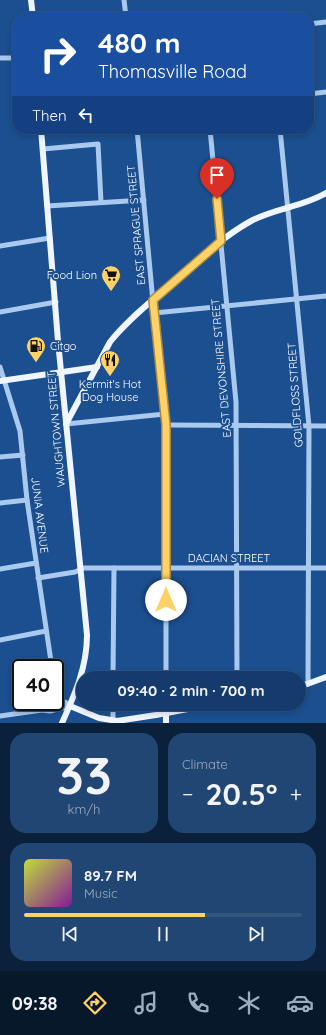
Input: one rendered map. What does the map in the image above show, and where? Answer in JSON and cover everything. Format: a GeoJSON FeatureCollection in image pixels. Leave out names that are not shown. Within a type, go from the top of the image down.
{"type":"FeatureCollection","features":[{"type":"Feature","properties":{"kind":"main road"},"geometry":{"type":"LineString","coordinates":[[31,0],[32,12]]}},
{"type":"Feature","properties":{"kind":"main road","name":"WAUGHTOWN STREET"},"geometry":{"type":"LineString","coordinates":[[42,134],[61,372],[86,628],[86,648],[82,674],[62,723]]}},
{"type":"Feature","properties":{"kind":"main road"},"geometry":{"type":"LineString","coordinates":[[66,424],[110,342],[118,331],[221,241],[253,220],[305,204],[326,193]]}},
{"type":"Feature","properties":{"kind":"main road"},"geometry":{"type":"LineString","coordinates":[[2,380],[97,366]]}},
{"type":"Feature","properties":{"kind":"main road"},"geometry":{"type":"LineString","coordinates":[[308,684],[326,677]]}},
{"type":"Feature","properties":{"kind":"main road"},"geometry":{"type":"LineString","coordinates":[[70,706],[94,717],[113,721],[177,711]]}},
{"type":"Feature","properties":{"kind":"main road"},"geometry":{"type":"LineString","coordinates":[[166,713],[166,723]]}},
{"type":"Feature","properties":{"kind":"street"},"geometry":{"type":"LineString","coordinates":[[124,0],[125,12]]}},
{"type":"Feature","properties":{"kind":"street"},"geometry":{"type":"LineString","coordinates":[[314,23],[326,22]]}},
{"type":"Feature","properties":{"kind":"street"},"geometry":{"type":"LineString","coordinates":[[0,58],[12,58]]}},
{"type":"Feature","properties":{"kind":"street"},"geometry":{"type":"LineString","coordinates":[[314,93],[326,92]]}},
{"type":"Feature","properties":{"kind":"street","name":"EAST SPRAGUE STREET"},"geometry":{"type":"LineString","coordinates":[[137,134],[166,425],[166,671]]}},
{"type":"Feature","properties":{"kind":"street","name":"EAST DEVONSHIRE STREET"},"geometry":{"type":"LineString","coordinates":[[210,134],[236,402],[238,567],[237,671]]}},
{"type":"Feature","properties":{"kind":"street","name":"GOLDFLOSS STREET"},"geometry":{"type":"LineString","coordinates":[[281,134],[309,426],[308,684]]}},
{"type":"Feature","properties":{"kind":"street"},"geometry":{"type":"LineString","coordinates":[[43,149],[98,144],[101,202]]}},
{"type":"Feature","properties":{"kind":"street"},"geometry":{"type":"LineString","coordinates":[[47,206],[144,200]]}},
{"type":"Feature","properties":{"kind":"street"},"geometry":{"type":"LineString","coordinates":[[0,246],[50,238]]}},
{"type":"Feature","properties":{"kind":"street"},"geometry":{"type":"LineString","coordinates":[[154,313],[326,296]]}},
{"type":"Feature","properties":{"kind":"street"},"geometry":{"type":"LineString","coordinates":[[0,312],[56,302]]}},
{"type":"Feature","properties":{"kind":"street","name":"JUNIA AVENUE"},"geometry":{"type":"LineString","coordinates":[[0,367],[2,380],[20,432],[24,454],[27,500],[50,659]]}},
{"type":"Feature","properties":{"kind":"street"},"geometry":{"type":"LineString","coordinates":[[66,424],[165,414]]}},
{"type":"Feature","properties":{"kind":"street"},"geometry":{"type":"LineString","coordinates":[[166,425],[326,426]]}},
{"type":"Feature","properties":{"kind":"street"},"geometry":{"type":"LineString","coordinates":[[0,457],[24,454]]}},
{"type":"Feature","properties":{"kind":"street"},"geometry":{"type":"LineString","coordinates":[[0,503],[27,500]]}},
{"type":"Feature","properties":{"kind":"street"},"geometry":{"type":"LineString","coordinates":[[0,569],[36,563]]}},
{"type":"Feature","properties":{"kind":"street","name":"DACIAN STREET"},"geometry":{"type":"LineString","coordinates":[[38,578],[75,572],[84,568],[326,568]]}},
{"type":"Feature","properties":{"kind":"street"},"geometry":{"type":"LineString","coordinates":[[113,671],[114,568]]}},
{"type":"Feature","properties":{"kind":"street"},"geometry":{"type":"LineString","coordinates":[[0,640],[46,632]]}},
{"type":"Feature","properties":{"kind":"street"},"geometry":{"type":"LineString","coordinates":[[0,716],[42,710],[50,711],[70,706]]}},
{"type":"Feature","properties":{"kind":"street"},"geometry":{"type":"LineString","coordinates":[[113,711],[113,721]]}},
{"type":"Feature","properties":{"kind":"place","name":"Food Lion"},"geometry":{"type":"Point","coordinates":[111,292]}},
{"type":"Feature","properties":{"kind":"place","name":"Citgo"},"geometry":{"type":"Point","coordinates":[36,363]}},
{"type":"Feature","properties":{"kind":"place","name":"Kermit's Hot Dog House"},"geometry":{"type":"Point","coordinates":[110,377]}},
{"type":"Feature","properties":{"kind":"route"},"geometry":{"type":"LineString","coordinates":[[166,600],[166,425],[153,300],[221,241],[217,199]]}}]}
